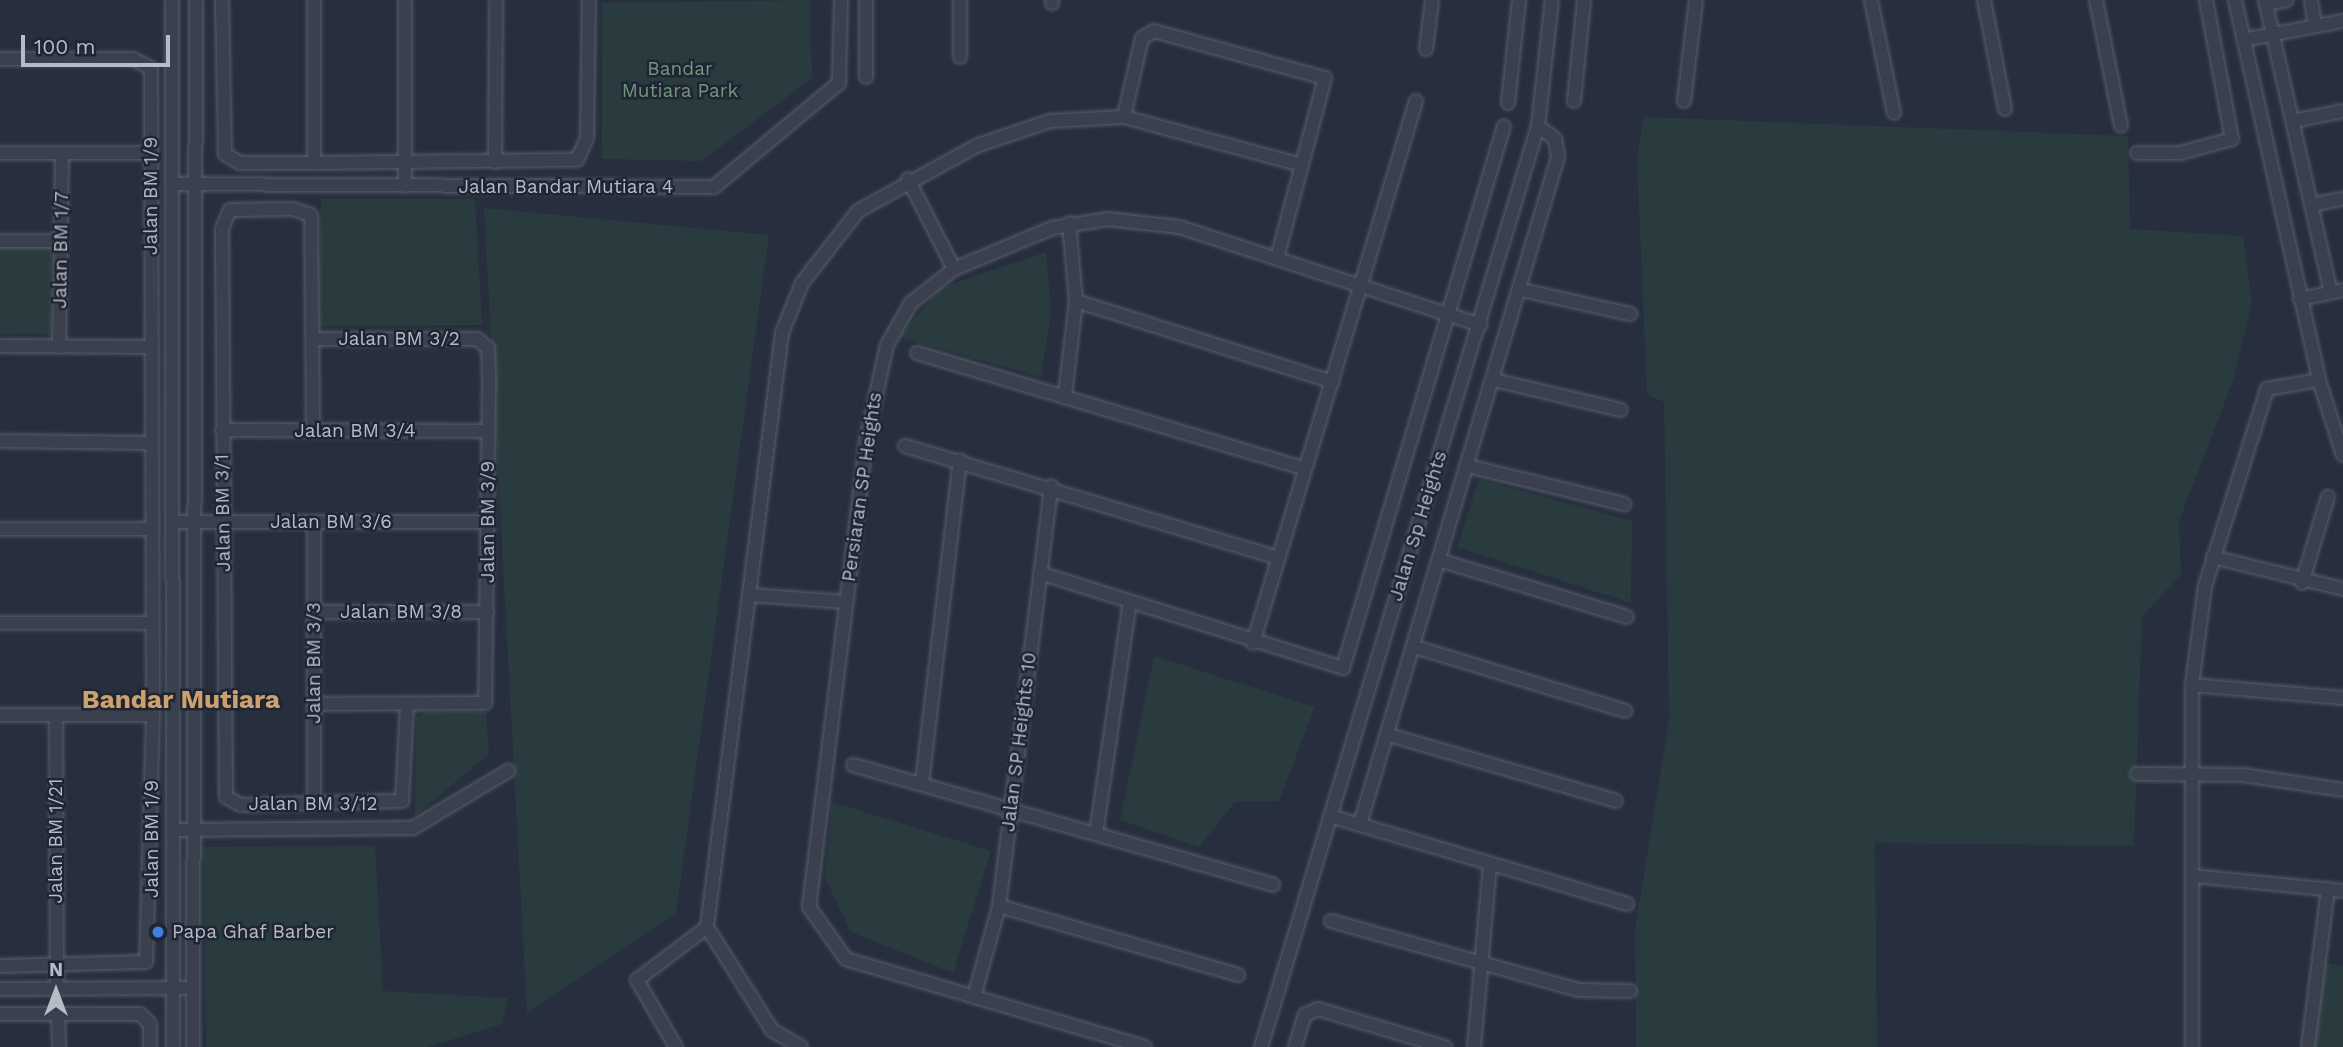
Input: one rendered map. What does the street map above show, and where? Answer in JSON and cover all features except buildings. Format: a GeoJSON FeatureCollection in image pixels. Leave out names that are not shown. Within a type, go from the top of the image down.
{"type":"FeatureCollection","features":[{"type":"Feature","properties":{"kind":"street"},"geometry":{"type":"LineString","coordinates":[[172,0],[173,1047]]}},
{"type":"Feature","properties":{"kind":"street"},"geometry":{"type":"LineString","coordinates":[[193,1047],[196,0]]}},
{"type":"Feature","properties":{"kind":"street"},"geometry":{"type":"LineString","coordinates":[[222,0],[222,143],[225,154],[240,163],[571,163],[583,155],[587,138],[589,0]]}},
{"type":"Feature","properties":{"kind":"street"},"geometry":{"type":"LineString","coordinates":[[314,0],[314,163]]}},
{"type":"Feature","properties":{"kind":"street"},"geometry":{"type":"LineString","coordinates":[[405,0],[405,186]]}},
{"type":"Feature","properties":{"kind":"street"},"geometry":{"type":"LineString","coordinates":[[495,162],[496,0]]}},
{"type":"Feature","properties":{"kind":"street","name":"Jalan Bandar Mutiara 4"},"geometry":{"type":"LineString","coordinates":[[172,184],[714,187],[839,83],[841,0]]}},
{"type":"Feature","properties":{"kind":"street"},"geometry":{"type":"LineString","coordinates":[[866,0],[866,77]]}},
{"type":"Feature","properties":{"kind":"street"},"geometry":{"type":"LineString","coordinates":[[960,0],[960,57]]}},
{"type":"Feature","properties":{"kind":"street"},"geometry":{"type":"LineString","coordinates":[[1426,49],[1432,0]]}},
{"type":"Feature","properties":{"kind":"street"},"geometry":{"type":"LineString","coordinates":[[1508,103],[1519,0]]}},
{"type":"Feature","properties":{"kind":"street","name":"Jalan Sp Heights"},"geometry":{"type":"LineString","coordinates":[[1261,1047],[1538,126],[1552,0]]}},
{"type":"Feature","properties":{"kind":"street"},"geometry":{"type":"LineString","coordinates":[[1574,101],[1584,0]]}},
{"type":"Feature","properties":{"kind":"street"},"geometry":{"type":"LineString","coordinates":[[1684,101],[1696,0]]}},
{"type":"Feature","properties":{"kind":"street"},"geometry":{"type":"LineString","coordinates":[[1871,0],[1894,113]]}},
{"type":"Feature","properties":{"kind":"street"},"geometry":{"type":"LineString","coordinates":[[1984,0],[2005,109]]}},
{"type":"Feature","properties":{"kind":"street"},"geometry":{"type":"LineString","coordinates":[[2096,0],[2121,126]]}},
{"type":"Feature","properties":{"kind":"street"},"geometry":{"type":"LineString","coordinates":[[2137,153],[2180,153],[2232,139],[2206,0]]}},
{"type":"Feature","properties":{"kind":"street"},"geometry":{"type":"LineString","coordinates":[[2235,0],[2319,380],[2343,455]]}},
{"type":"Feature","properties":{"kind":"street"},"geometry":{"type":"LineString","coordinates":[[2287,0],[2266,2],[2311,205],[2337,291],[2300,299]]}},
{"type":"Feature","properties":{"kind":"street"},"geometry":{"type":"LineString","coordinates":[[2311,0],[2315,25]]}},
{"type":"Feature","properties":{"kind":"street"},"geometry":{"type":"LineString","coordinates":[[2243,40],[2343,21]]}},
{"type":"Feature","properties":{"kind":"street"},"geometry":{"type":"LineString","coordinates":[[1124,117],[1142,38],[1154,31],[1320,74],[1324,83],[1277,258]]}},
{"type":"Feature","properties":{"kind":"street","name":"Jalan BM 1/9"},"geometry":{"type":"LineString","coordinates":[[0,59],[133,59],[151,68],[153,715],[146,962],[57,967]]}},
{"type":"Feature","properties":{"kind":"street"},"geometry":{"type":"LineString","coordinates":[[1253,643],[1416,101]]}},
{"type":"Feature","properties":{"kind":"street"},"geometry":{"type":"LineString","coordinates":[[2292,121],[2343,111]]}},
{"type":"Feature","properties":{"kind":"street"},"geometry":{"type":"LineString","coordinates":[[801,1047],[772,1030],[706,927],[788,310],[816,257],[846,221],[908,179],[1024,129],[1080,115],[1124,117],[1302,165]]}},
{"type":"Feature","properties":{"kind":"street"},"geometry":{"type":"LineString","coordinates":[[1040,573],[1253,643],[1343,668],[1504,126]]}},
{"type":"Feature","properties":{"kind":"street"},"geometry":{"type":"LineString","coordinates":[[1360,824],[1442,561],[1559,158],[1555,139],[1538,126]]}},
{"type":"Feature","properties":{"kind":"street"},"geometry":{"type":"LineString","coordinates":[[0,153],[150,153]]}},
{"type":"Feature","properties":{"kind":"street","name":"Jalan BM 1/7"},"geometry":{"type":"LineString","coordinates":[[59,347],[62,153]]}},
{"type":"Feature","properties":{"kind":"street"},"geometry":{"type":"LineString","coordinates":[[908,179],[954,269]]}},
{"type":"Feature","properties":{"kind":"street"},"geometry":{"type":"LineString","coordinates":[[2311,205],[2343,199]]}},
{"type":"Feature","properties":{"kind":"street","name":"Jalan BM 3/1"},"geometry":{"type":"LineString","coordinates":[[226,797],[222,229],[226,215],[236,208],[311,215],[313,339]]}},
{"type":"Feature","properties":{"kind":"street","name":"Persiaran SP Heights"},"geometry":{"type":"LineString","coordinates":[[1145,1047],[1126,1044],[846,959],[809,907],[866,441],[887,345],[911,303],[954,269],[1069,223],[1137,220],[1277,258],[1480,325]]}},
{"type":"Feature","properties":{"kind":"street"},"geometry":{"type":"LineString","coordinates":[[1065,395],[1076,301],[1069,223]]}},
{"type":"Feature","properties":{"kind":"street"},"geometry":{"type":"LineString","coordinates":[[0,241],[61,241]]}},
{"type":"Feature","properties":{"kind":"street"},"geometry":{"type":"LineString","coordinates":[[1522,290],[1630,314]]}},
{"type":"Feature","properties":{"kind":"street"},"geometry":{"type":"LineString","coordinates":[[1076,301],[1333,382]]}},
{"type":"Feature","properties":{"kind":"street"},"geometry":{"type":"LineString","coordinates":[[313,339],[313,430]]}},
{"type":"Feature","properties":{"kind":"street","name":"Jalan BM 3/2"},"geometry":{"type":"LineString","coordinates":[[313,339],[485,341]]}},
{"type":"Feature","properties":{"kind":"street","name":"Jalan BM 3/9"},"geometry":{"type":"LineString","coordinates":[[407,705],[485,703],[488,431],[485,341]]}},
{"type":"Feature","properties":{"kind":"street"},"geometry":{"type":"LineString","coordinates":[[0,346],[151,347]]}},
{"type":"Feature","properties":{"kind":"street"},"geometry":{"type":"LineString","coordinates":[[917,353],[1065,395],[1305,469]]}},
{"type":"Feature","properties":{"kind":"street"},"geometry":{"type":"LineString","coordinates":[[1494,380],[1621,410]]}},
{"type":"Feature","properties":{"kind":"street"},"geometry":{"type":"LineString","coordinates":[[2192,1047],[2192,685],[2213,557],[2267,389],[2319,380]]}},
{"type":"Feature","properties":{"kind":"street","name":"Jalan BM 3/4"},"geometry":{"type":"LineString","coordinates":[[222,430],[488,431]]}},
{"type":"Feature","properties":{"kind":"street"},"geometry":{"type":"LineString","coordinates":[[0,442],[151,443]]}},
{"type":"Feature","properties":{"kind":"street"},"geometry":{"type":"LineString","coordinates":[[905,446],[1051,485],[1279,558]]}},
{"type":"Feature","properties":{"kind":"street"},"geometry":{"type":"LineString","coordinates":[[922,783],[960,460]]}},
{"type":"Feature","properties":{"kind":"street"},"geometry":{"type":"LineString","coordinates":[[1468,466],[1624,504]]}},
{"type":"Feature","properties":{"kind":"street","name":"Jalan SP Heights 10"},"geometry":{"type":"LineString","coordinates":[[974,997],[999,906],[1051,485]]}},
{"type":"Feature","properties":{"kind":"street"},"geometry":{"type":"LineString","coordinates":[[2302,583],[2328,497]]}},
{"type":"Feature","properties":{"kind":"street","name":"Jalan BM 3/6"},"geometry":{"type":"LineString","coordinates":[[174,522],[488,522]]}},
{"type":"Feature","properties":{"kind":"street","name":"Jalan BM 3/3"},"geometry":{"type":"LineString","coordinates":[[314,522],[314,803]]}},
{"type":"Feature","properties":{"kind":"street"},"geometry":{"type":"LineString","coordinates":[[0,529],[152,530]]}},
{"type":"Feature","properties":{"kind":"street"},"geometry":{"type":"LineString","coordinates":[[2213,557],[2302,583],[2343,589]]}},
{"type":"Feature","properties":{"kind":"street"},"geometry":{"type":"LineString","coordinates":[[1442,561],[1627,617]]}},
{"type":"Feature","properties":{"kind":"street"},"geometry":{"type":"LineString","coordinates":[[750,595],[846,602]]}},
{"type":"Feature","properties":{"kind":"street"},"geometry":{"type":"LineString","coordinates":[[1096,834],[1130,602]]}},
{"type":"Feature","properties":{"kind":"street","name":"Jalan BM 3/8"},"geometry":{"type":"LineString","coordinates":[[314,612],[488,612]]}},
{"type":"Feature","properties":{"kind":"street"},"geometry":{"type":"LineString","coordinates":[[0,623],[152,623]]}},
{"type":"Feature","properties":{"kind":"street"},"geometry":{"type":"LineString","coordinates":[[1415,647],[1626,711]]}},
{"type":"Feature","properties":{"kind":"street"},"geometry":{"type":"LineString","coordinates":[[2192,685],[2343,698]]}},
{"type":"Feature","properties":{"kind":"street"},"geometry":{"type":"LineString","coordinates":[[314,704],[407,705]]}},
{"type":"Feature","properties":{"kind":"street","name":"Jalan BM 3/12"},"geometry":{"type":"LineString","coordinates":[[226,797],[241,805],[402,801],[407,705]]}},
{"type":"Feature","properties":{"kind":"street"},"geometry":{"type":"LineString","coordinates":[[0,715],[153,715]]}},
{"type":"Feature","properties":{"kind":"street","name":"Jalan BM 1/21"},"geometry":{"type":"LineString","coordinates":[[56,715],[57,988]]}},
{"type":"Feature","properties":{"kind":"street"},"geometry":{"type":"LineString","coordinates":[[1389,735],[1616,801]]}},
{"type":"Feature","properties":{"kind":"street"},"geometry":{"type":"LineString","coordinates":[[853,765],[1273,885]]}},
{"type":"Feature","properties":{"kind":"street"},"geometry":{"type":"LineString","coordinates":[[173,830],[413,828],[508,771]]}},
{"type":"Feature","properties":{"kind":"street"},"geometry":{"type":"LineString","coordinates":[[2137,774],[2191,775],[2343,789]]}},
{"type":"Feature","properties":{"kind":"street"},"geometry":{"type":"LineString","coordinates":[[1330,816],[1626,904]]}},
{"type":"Feature","properties":{"kind":"street"},"geometry":{"type":"LineString","coordinates":[[1474,1047],[1478,960],[1490,864]]}},
{"type":"Feature","properties":{"kind":"street"},"geometry":{"type":"LineString","coordinates":[[2193,876],[2343,891]]}},
{"type":"Feature","properties":{"kind":"street"},"geometry":{"type":"LineString","coordinates":[[2308,1047],[2328,889]]}},
{"type":"Feature","properties":{"kind":"street"},"geometry":{"type":"LineString","coordinates":[[999,906],[1238,975]]}},
{"type":"Feature","properties":{"kind":"street"},"geometry":{"type":"LineString","coordinates":[[1331,921],[1578,990],[1630,991]]}},
{"type":"Feature","properties":{"kind":"street"},"geometry":{"type":"LineString","coordinates":[[676,1047],[638,980],[706,927]]}},
{"type":"Feature","properties":{"kind":"street"},"geometry":{"type":"LineString","coordinates":[[0,966],[57,967]]}},
{"type":"Feature","properties":{"kind":"street"},"geometry":{"type":"LineString","coordinates":[[0,989],[193,988]]}},
{"type":"Feature","properties":{"kind":"street"},"geometry":{"type":"LineString","coordinates":[[1295,1047],[1310,1009],[1445,1047]]}},
{"type":"Feature","properties":{"kind":"street"},"geometry":{"type":"LineString","coordinates":[[0,1014],[146,1017],[150,1047]]}},
{"type":"Feature","properties":{"kind":"street"},"geometry":{"type":"LineString","coordinates":[[58,1014],[59,1047]]}},
{"type":"Feature","properties":{"kind":"street"},"geometry":{"type":"LineString","coordinates":[[1391,1047],[1395,1033]]}},
{"type":"Feature","properties":{"kind":"green space","name":"Bandar Mutiara Park"},"geometry":{"type":"Polygon","coordinates":[[[810,0],[812,78],[701,161],[602,159],[602,3],[810,0]]]}},
{"type":"Feature","properties":{"kind":"green space"},"geometry":{"type":"Polygon","coordinates":[[[1644,117],[2128,136],[2130,229],[2243,236],[2252,302],[2233,381],[2179,521],[2181,574],[2142,617],[2134,846],[1875,843],[1877,1047],[1636,1047],[1635,929],[1669,720],[1664,402],[1647,395],[1637,157],[1644,117]]]}},
{"type":"Feature","properties":{"kind":"green space"},"geometry":{"type":"Polygon","coordinates":[[[321,199],[475,199],[482,325],[318,326],[321,199]]]}},
{"type":"Feature","properties":{"kind":"green space"},"geometry":{"type":"Polygon","coordinates":[[[484,208],[769,235],[676,914],[527,1013],[484,208]]]}},
{"type":"Feature","properties":{"kind":"green space"},"geometry":{"type":"Polygon","coordinates":[[[0,245],[51,245],[51,334],[0,334],[0,245]]]}},
{"type":"Feature","properties":{"kind":"green space"},"geometry":{"type":"Polygon","coordinates":[[[1046,252],[1051,313],[1041,377],[899,337],[940,288],[1046,252]]]}},
{"type":"Feature","properties":{"kind":"green space"},"geometry":{"type":"Polygon","coordinates":[[[1479,479],[1632,521],[1631,603],[1457,547],[1479,479]]]}},
{"type":"Feature","properties":{"kind":"green space"},"geometry":{"type":"Polygon","coordinates":[[[1154,656],[1315,707],[1279,801],[1235,802],[1199,847],[1120,820],[1154,656]]]}},
{"type":"Feature","properties":{"kind":"green space"},"geometry":{"type":"Polygon","coordinates":[[[424,712],[486,712],[489,754],[415,816],[416,718],[424,712]]]}},
{"type":"Feature","properties":{"kind":"green space"},"geometry":{"type":"Polygon","coordinates":[[[832,802],[991,851],[953,973],[851,932],[825,878],[832,802]]]}},
{"type":"Feature","properties":{"kind":"green space"},"geometry":{"type":"Polygon","coordinates":[[[375,846],[383,991],[508,998],[502,1024],[428,1047],[206,1047],[203,847],[375,846]]]}},
{"type":"Feature","properties":{"kind":"green space"},"geometry":{"type":"Polygon","coordinates":[[[2326,963],[2343,966],[2343,1047],[2314,1047],[2326,963]]]}},
{"type":"Feature","properties":{"kind":"place","name":"Papa Ghaf Barber"},"geometry":{"type":"Point","coordinates":[158,932]}},
{"type":"Feature","properties":{"kind":"district","name":"Bandar Mutiara"},"geometry":{"type":"Point","coordinates":[181,700]}}]}
